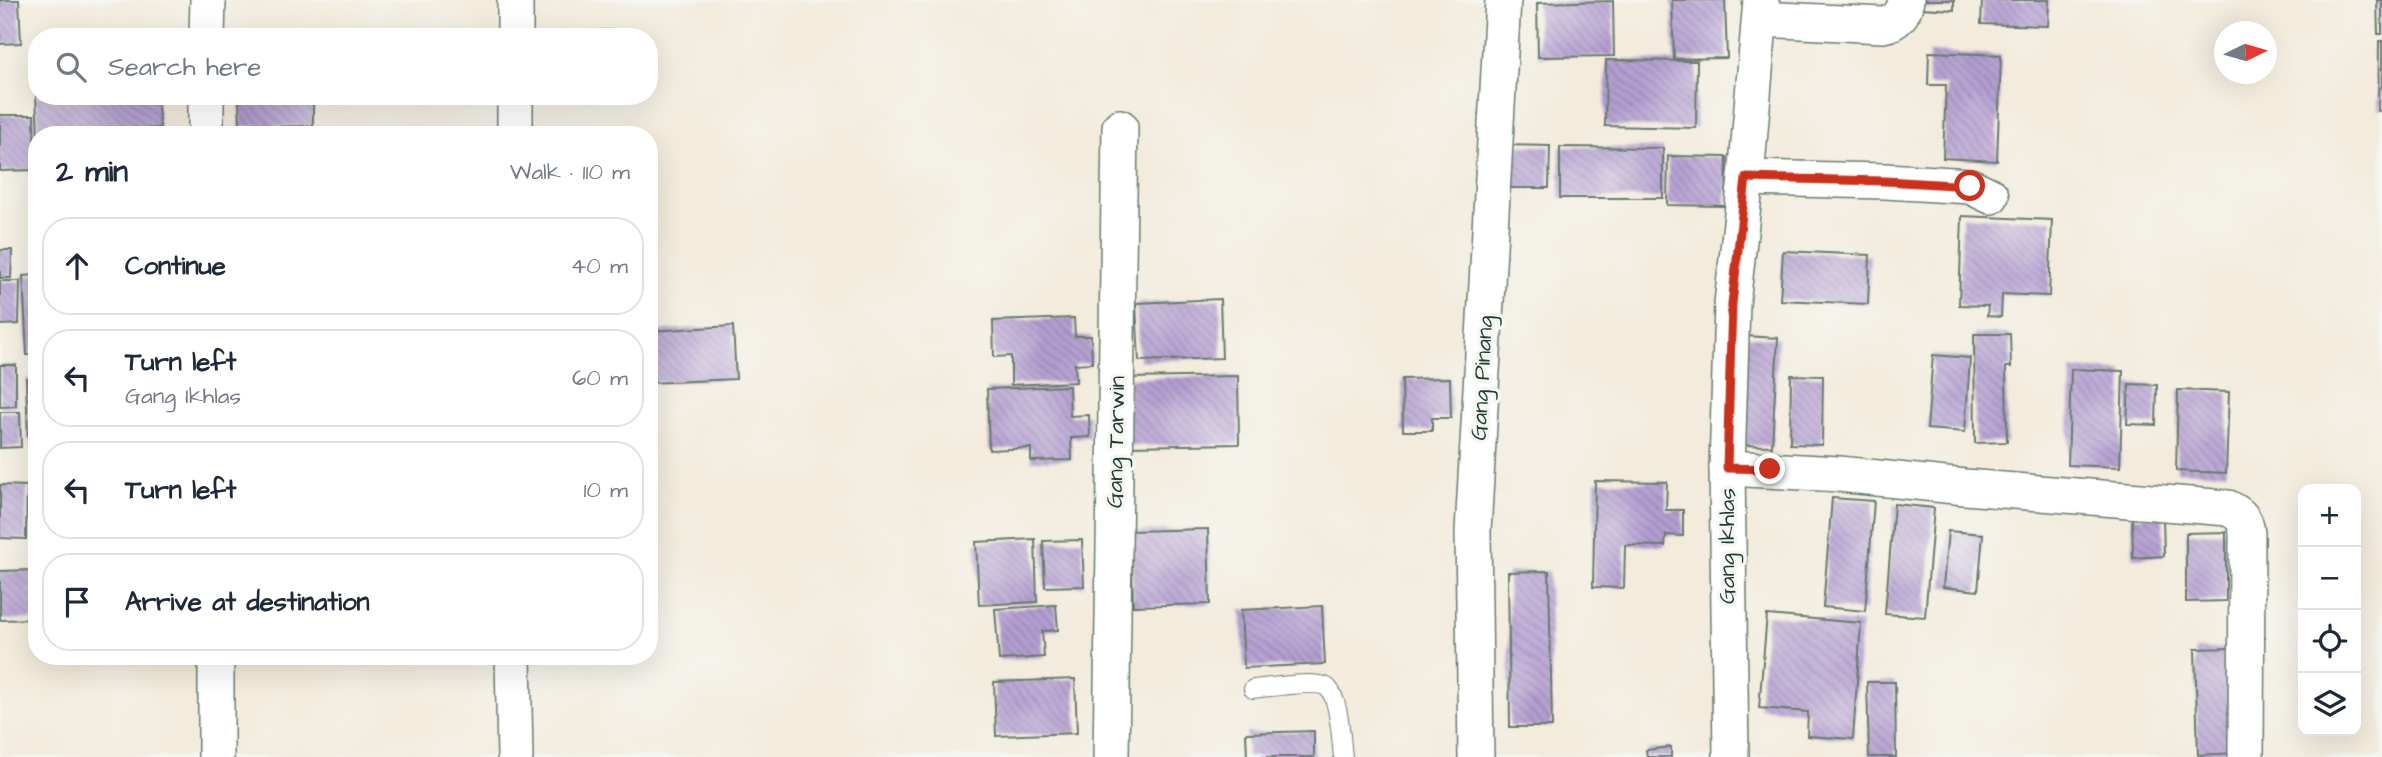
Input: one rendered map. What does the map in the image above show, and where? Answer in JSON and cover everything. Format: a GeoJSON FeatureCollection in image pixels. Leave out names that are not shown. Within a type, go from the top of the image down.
{"type":"FeatureCollection","features":[{"type":"Feature","properties":{"kind":"street"},"geometry":{"type":"LineString","coordinates":[[207,28],[208,0]]}},
{"type":"Feature","properties":{"kind":"street"},"geometry":{"type":"LineString","coordinates":[[515,0],[515,28]]}},
{"type":"Feature","properties":{"kind":"street","name":"Gang Pinang"},"geometry":{"type":"LineString","coordinates":[[1476,757],[1473,531],[1503,0]]}},
{"type":"Feature","properties":{"kind":"street"},"geometry":{"type":"LineString","coordinates":[[1760,9],[1882,25],[1895,21],[1903,12],[1906,0]]}},
{"type":"Feature","properties":{"kind":"street","name":"Gang Ikhlas"},"geometry":{"type":"LineString","coordinates":[[1731,757],[1727,468],[1732,304],[1760,9]]}},
{"type":"Feature","properties":{"kind":"street"},"geometry":{"type":"LineString","coordinates":[[206,105],[206,126]]}},
{"type":"Feature","properties":{"kind":"street"},"geometry":{"type":"LineString","coordinates":[[514,126],[515,105]]}},
{"type":"Feature","properties":{"kind":"street","name":"Gang Tarwin"},"geometry":{"type":"LineString","coordinates":[[1111,757],[1120,127]]}},
{"type":"Feature","properties":{"kind":"street"},"geometry":{"type":"LineString","coordinates":[[1746,178],[1970,186],[1991,196]]}},
{"type":"Feature","properties":{"kind":"street"},"geometry":{"type":"LineString","coordinates":[[1727,468],[1839,474],[2228,508],[2239,513],[2247,534],[2246,757]]}},
{"type":"Feature","properties":{"kind":"street"},"geometry":{"type":"LineString","coordinates":[[216,665],[216,757]]}},
{"type":"Feature","properties":{"kind":"street"},"geometry":{"type":"LineString","coordinates":[[513,665],[515,757]]}},
{"type":"Feature","properties":{"kind":"lane"},"geometry":{"type":"LineString","coordinates":[[1253,689],[1318,684],[1329,688],[1336,702],[1343,757]]}},
{"type":"Feature","properties":{"kind":"building"},"geometry":{"type":"Polygon","coordinates":[[[0,0],[19,0],[21,43],[0,44],[0,0]]]}},
{"type":"Feature","properties":{"kind":"building"},"geometry":{"type":"Polygon","coordinates":[[[1672,0],[1725,0],[1727,58],[1674,59],[1672,0]]]}},
{"type":"Feature","properties":{"kind":"building"},"geometry":{"type":"Polygon","coordinates":[[[1921,0],[1954,0],[1954,10],[1921,8],[1921,0]]]}},
{"type":"Feature","properties":{"kind":"building"},"geometry":{"type":"Polygon","coordinates":[[[1982,0],[2049,0],[2048,26],[1981,24],[1982,0]]]}},
{"type":"Feature","properties":{"kind":"building"},"geometry":{"type":"Polygon","coordinates":[[[2377,0],[2382,0],[2382,34],[2378,34],[2377,0]]]}},
{"type":"Feature","properties":{"kind":"building"},"geometry":{"type":"Polygon","coordinates":[[[1613,1],[1614,56],[1538,57],[1537,3],[1613,1]]]}},
{"type":"Feature","properties":{"kind":"building"},"geometry":{"type":"Polygon","coordinates":[[[2379,41],[2382,41],[2382,111],[2378,111],[2379,41]]]}},
{"type":"Feature","properties":{"kind":"building"},"geometry":{"type":"Polygon","coordinates":[[[1929,52],[2001,55],[1997,161],[1943,158],[1946,85],[1928,85],[1929,52]]]}},
{"type":"Feature","properties":{"kind":"building"},"geometry":{"type":"Polygon","coordinates":[[[1606,60],[1697,61],[1696,128],[1605,126],[1606,60]]]}},
{"type":"Feature","properties":{"kind":"building"},"geometry":{"type":"Polygon","coordinates":[[[36,105],[158,105],[160,126],[38,126],[36,105]]]}},
{"type":"Feature","properties":{"kind":"building"},"geometry":{"type":"Polygon","coordinates":[[[239,105],[313,105],[313,126],[240,126],[239,105]]]}},
{"type":"Feature","properties":{"kind":"building"},"geometry":{"type":"Polygon","coordinates":[[[0,115],[34,115],[34,126],[28,126],[28,170],[0,171],[0,115]]]}},
{"type":"Feature","properties":{"kind":"building"},"geometry":{"type":"Polygon","coordinates":[[[1507,145],[1550,146],[1549,188],[1506,188],[1507,145]]]}},
{"type":"Feature","properties":{"kind":"building"},"geometry":{"type":"Polygon","coordinates":[[[1560,147],[1663,148],[1663,198],[1560,198],[1560,147]]]}},
{"type":"Feature","properties":{"kind":"building"},"geometry":{"type":"Polygon","coordinates":[[[1668,156],[1727,157],[1726,206],[1667,205],[1668,156]]]}},
{"type":"Feature","properties":{"kind":"building"},"geometry":{"type":"Polygon","coordinates":[[[1962,216],[2052,220],[2049,296],[2002,294],[2001,317],[1987,316],[1988,306],[1959,305],[1962,216]]]}},
{"type":"Feature","properties":{"kind":"building"},"geometry":{"type":"Polygon","coordinates":[[[0,250],[12,250],[11,278],[0,278],[0,250]]]}},
{"type":"Feature","properties":{"kind":"building"},"geometry":{"type":"Polygon","coordinates":[[[1783,251],[1870,255],[1868,304],[1780,300],[1783,251]]]}},
{"type":"Feature","properties":{"kind":"building"},"geometry":{"type":"Polygon","coordinates":[[[23,276],[28,276],[28,355],[27,355],[23,276]]]}},
{"type":"Feature","properties":{"kind":"building"},"geometry":{"type":"Polygon","coordinates":[[[0,281],[20,281],[19,324],[0,325],[0,281]]]}},
{"type":"Feature","properties":{"kind":"building"},"geometry":{"type":"Polygon","coordinates":[[[1220,299],[1222,358],[1139,361],[1136,303],[1220,299]]]}},
{"type":"Feature","properties":{"kind":"building"},"geometry":{"type":"Polygon","coordinates":[[[1074,318],[1075,336],[1091,336],[1092,363],[1075,364],[1076,382],[1011,385],[1011,356],[994,357],[993,321],[1074,318]]]}},
{"type":"Feature","properties":{"kind":"building"},"geometry":{"type":"Polygon","coordinates":[[[733,326],[736,379],[658,383],[658,330],[733,326]]]}},
{"type":"Feature","properties":{"kind":"building"},"geometry":{"type":"Polygon","coordinates":[[[1974,334],[2010,334],[2011,367],[2006,367],[2007,442],[1975,443],[1974,334]]]}},
{"type":"Feature","properties":{"kind":"building"},"geometry":{"type":"Polygon","coordinates":[[[1745,336],[1778,338],[1772,446],[1740,445],[1745,336]]]}},
{"type":"Feature","properties":{"kind":"building"},"geometry":{"type":"Polygon","coordinates":[[[1933,355],[1970,358],[1965,432],[1927,429],[1933,355]]]}},
{"type":"Feature","properties":{"kind":"building"},"geometry":{"type":"Polygon","coordinates":[[[0,365],[16,365],[16,406],[0,407],[0,365]]]}},
{"type":"Feature","properties":{"kind":"building"},"geometry":{"type":"Polygon","coordinates":[[[2071,369],[2123,371],[2120,467],[2068,465],[2071,369]]]}},
{"type":"Feature","properties":{"kind":"building"},"geometry":{"type":"Polygon","coordinates":[[[1791,375],[1823,376],[1822,445],[1790,444],[1791,375]]]}},
{"type":"Feature","properties":{"kind":"building"},"geometry":{"type":"Polygon","coordinates":[[[1238,376],[1239,444],[1129,446],[1128,378],[1238,376]]]}},
{"type":"Feature","properties":{"kind":"building"},"geometry":{"type":"Polygon","coordinates":[[[26,378],[28,378],[28,440],[26,378]]]}},
{"type":"Feature","properties":{"kind":"building"},"geometry":{"type":"Polygon","coordinates":[[[1450,378],[1451,418],[1432,418],[1432,431],[1403,431],[1402,379],[1450,378]]]}},
{"type":"Feature","properties":{"kind":"building"},"geometry":{"type":"Polygon","coordinates":[[[2129,384],[2157,385],[2156,425],[2127,424],[2129,384]]]}},
{"type":"Feature","properties":{"kind":"building"},"geometry":{"type":"Polygon","coordinates":[[[1069,386],[1070,416],[1089,415],[1090,437],[1071,438],[1072,460],[1031,461],[1031,448],[989,450],[987,389],[1069,386]]]}},
{"type":"Feature","properties":{"kind":"building"},"geometry":{"type":"Polygon","coordinates":[[[2178,390],[2229,392],[2226,473],[2176,471],[2178,390]]]}},
{"type":"Feature","properties":{"kind":"building"},"geometry":{"type":"Polygon","coordinates":[[[0,412],[20,412],[21,447],[0,448],[0,412]]]}},
{"type":"Feature","properties":{"kind":"building"},"geometry":{"type":"Polygon","coordinates":[[[1595,481],[1667,482],[1666,510],[1683,510],[1683,536],[1666,535],[1665,546],[1625,545],[1624,588],[1593,587],[1595,481]]]}},
{"type":"Feature","properties":{"kind":"building"},"geometry":{"type":"Polygon","coordinates":[[[0,485],[27,486],[26,539],[0,538],[0,485]]]}},
{"type":"Feature","properties":{"kind":"building"},"geometry":{"type":"Polygon","coordinates":[[[1832,498],[1874,501],[1865,611],[1823,607],[1832,498]]]}},
{"type":"Feature","properties":{"kind":"building"},"geometry":{"type":"Polygon","coordinates":[[[1894,504],[1934,508],[1925,617],[1885,614],[1894,504]]]}},
{"type":"Feature","properties":{"kind":"building"},"geometry":{"type":"Polygon","coordinates":[[[2163,516],[2164,556],[2133,558],[2132,517],[2163,516]]]}},
{"type":"Feature","properties":{"kind":"building"},"geometry":{"type":"Polygon","coordinates":[[[1208,529],[1210,604],[1133,606],[1131,531],[1208,529]]]}},
{"type":"Feature","properties":{"kind":"building"},"geometry":{"type":"Polygon","coordinates":[[[1948,531],[1983,534],[1978,591],[1943,587],[1948,531]]]}},
{"type":"Feature","properties":{"kind":"building"},"geometry":{"type":"Polygon","coordinates":[[[2226,532],[2226,601],[2186,602],[2186,533],[2226,532]]]}},
{"type":"Feature","properties":{"kind":"building"},"geometry":{"type":"Polygon","coordinates":[[[1035,539],[1037,602],[979,605],[976,542],[1035,539]]]}},
{"type":"Feature","properties":{"kind":"building"},"geometry":{"type":"Polygon","coordinates":[[[1082,540],[1084,586],[1045,587],[1043,541],[1082,540]]]}},
{"type":"Feature","properties":{"kind":"building"},"geometry":{"type":"Polygon","coordinates":[[[28,570],[28,619],[0,620],[0,571],[28,570]]]}},
{"type":"Feature","properties":{"kind":"building"},"geometry":{"type":"Polygon","coordinates":[[[1549,571],[1552,727],[1510,727],[1508,572],[1549,571]]]}},
{"type":"Feature","properties":{"kind":"building"},"geometry":{"type":"Polygon","coordinates":[[[1056,605],[1058,630],[1042,631],[1044,657],[999,660],[995,609],[1056,605]]]}},
{"type":"Feature","properties":{"kind":"building"},"geometry":{"type":"Polygon","coordinates":[[[1322,606],[1325,664],[1244,668],[1241,610],[1322,606]]]}},
{"type":"Feature","properties":{"kind":"building"},"geometry":{"type":"Polygon","coordinates":[[[1767,615],[1861,623],[1853,739],[1807,736],[1808,712],[1759,708],[1767,615]]]}},
{"type":"Feature","properties":{"kind":"building"},"geometry":{"type":"Polygon","coordinates":[[[2231,648],[2236,753],[2198,755],[2195,649],[2231,648]]]}},
{"type":"Feature","properties":{"kind":"building"},"geometry":{"type":"Polygon","coordinates":[[[1075,679],[1077,733],[996,736],[994,682],[1075,679]]]}},
{"type":"Feature","properties":{"kind":"building"},"geometry":{"type":"Polygon","coordinates":[[[1867,682],[1895,682],[1896,757],[1869,757],[1867,682]]]}},
{"type":"Feature","properties":{"kind":"building"},"geometry":{"type":"Polygon","coordinates":[[[1314,731],[1314,757],[1247,757],[1246,733],[1314,731]]]}},
{"type":"Feature","properties":{"kind":"building"},"geometry":{"type":"Polygon","coordinates":[[[1671,747],[1671,757],[1647,757],[1646,750],[1671,747]]]}},
{"type":"Feature","properties":{"kind":"route"},"geometry":{"type":"LineString","coordinates":[[1770,469],[1727,468],[1732,304],[1746,178],[1970,186]]}}]}
